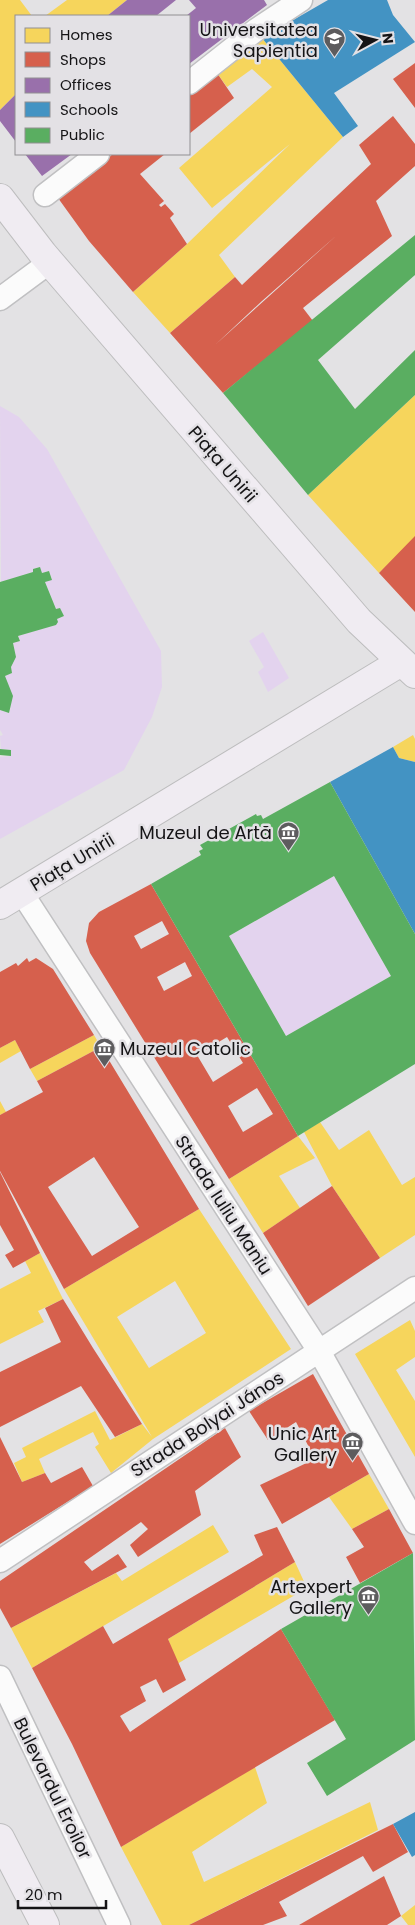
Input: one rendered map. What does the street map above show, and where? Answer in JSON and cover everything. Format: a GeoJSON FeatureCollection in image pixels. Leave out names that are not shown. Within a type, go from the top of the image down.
{"type":"FeatureCollection","features":[{"type":"Feature","properties":{"kind":"main road","name":"Piața Unirii"},"geometry":{"type":"LineString","coordinates":[[0,198],[46,258],[359,621],[408,668],[11,899]]}},
{"type":"Feature","properties":{"kind":"main road"},"geometry":{"type":"LineString","coordinates":[[0,1838],[45,1925]]}},
{"type":"Feature","properties":{"kind":"street"},"geometry":{"type":"LineString","coordinates":[[190,82],[256,30],[300,0]]}},
{"type":"Feature","properties":{"kind":"street"},"geometry":{"type":"LineString","coordinates":[[45,195],[97,155]]}},
{"type":"Feature","properties":{"kind":"street"},"geometry":{"type":"LineString","coordinates":[[0,299],[46,258]]}},
{"type":"Feature","properties":{"kind":"street","name":"Strada Iuliu Maniu"},"geometry":{"type":"LineString","coordinates":[[11,899],[318,1351],[415,1523]]}},
{"type":"Feature","properties":{"kind":"street","name":"Strada Bolyai János"},"geometry":{"type":"LineString","coordinates":[[0,1561],[415,1288]]}},
{"type":"Feature","properties":{"kind":"street","name":"Bulevardul Eroilor"},"geometry":{"type":"LineString","coordinates":[[0,1677],[119,1925]]}},
{"type":"Feature","properties":{"kind":"shaded area"},"geometry":{"type":"Polygon","coordinates":[[[0,406],[19,417],[47,449],[161,651],[162,687],[152,717],[124,770],[0,839],[0,757],[11,756],[11,750],[1,749],[0,736],[3,735],[0,730],[0,710],[9,713],[11,708],[9,706],[5,676],[12,673],[11,667],[16,657],[13,643],[20,641],[18,636],[55,625],[57,619],[64,616],[60,608],[56,609],[45,582],[52,579],[49,571],[42,573],[39,567],[33,569],[33,572],[1,582],[0,406]]]}},
{"type":"Feature","properties":{"kind":"shaded area"},"geometry":{"type":"Polygon","coordinates":[[[263,632],[289,678],[268,692],[258,672],[264,667],[249,641],[263,632]]]}},
{"type":"Feature","properties":{"kind":"shaded area"},"geometry":{"type":"Polygon","coordinates":[[[334,876],[391,976],[286,1036],[229,936],[334,876]]]}},
{"type":"Feature","properties":{"kind":"building: Homes"},"geometry":{"type":"Polygon","coordinates":[[[0,0],[20,0],[31,15],[15,15],[15,95],[0,110],[0,0]]]}},
{"type":"Feature","properties":{"kind":"building: Homes"},"geometry":{"type":"Polygon","coordinates":[[[67,0],[127,0],[108,15],[46,15],[67,0]]]}},
{"type":"Feature","properties":{"kind":"building: Homes"},"geometry":{"type":"Polygon","coordinates":[[[262,38],[343,137],[219,255],[235,277],[170,333],[133,292],[187,244],[290,144],[212,208],[179,168],[272,87],[252,69],[227,87],[217,73],[262,38]]]}},
{"type":"Feature","properties":{"kind":"building: Homes"},"geometry":{"type":"Polygon","coordinates":[[[415,395],[415,539],[379,573],[308,495],[415,395]]]}},
{"type":"Feature","properties":{"kind":"building: Homes"},"geometry":{"type":"Polygon","coordinates":[[[413,735],[415,739],[415,762],[399,758],[393,747],[413,735]]]}},
{"type":"Feature","properties":{"kind":"building: Homes"},"geometry":{"type":"Polygon","coordinates":[[[94,1035],[101,1047],[37,1081],[30,1069],[94,1035]]]}},
{"type":"Feature","properties":{"kind":"building: Homes"},"geometry":{"type":"Polygon","coordinates":[[[15,1040],[21,1051],[0,1063],[0,1048],[15,1040]]]}},
{"type":"Feature","properties":{"kind":"building: Homes"},"geometry":{"type":"Polygon","coordinates":[[[0,1101],[6,1112],[0,1115],[0,1101]]]}},
{"type":"Feature","properties":{"kind":"building: Homes"},"geometry":{"type":"Polygon","coordinates":[[[320,1122],[339,1150],[369,1130],[402,1185],[415,1177],[415,1235],[380,1258],[332,1186],[304,1132],[320,1122]]]}},
{"type":"Feature","properties":{"kind":"building: Homes"},"geometry":{"type":"Polygon","coordinates":[[[298,1136],[315,1158],[279,1176],[300,1208],[263,1233],[229,1179],[298,1136]]]}},
{"type":"Feature","properties":{"kind":"building: Homes"},"geometry":{"type":"Polygon","coordinates":[[[199,1209],[291,1349],[153,1439],[111,1473],[95,1447],[99,1444],[93,1432],[39,1459],[45,1473],[22,1482],[14,1463],[26,1457],[22,1448],[95,1411],[110,1440],[142,1424],[152,1437],[64,1289],[199,1209]],[[175,1281],[117,1317],[149,1368],[206,1333],[175,1281]]]}},
{"type":"Feature","properties":{"kind":"building: Homes"},"geometry":{"type":"Polygon","coordinates":[[[40,1253],[63,1299],[38,1311],[44,1322],[0,1344],[0,1289],[31,1273],[25,1261],[40,1253]]]}},
{"type":"Feature","properties":{"kind":"building: Homes"},"geometry":{"type":"Polygon","coordinates":[[[410,1320],[415,1331],[415,1357],[396,1370],[415,1401],[415,1457],[355,1354],[410,1320]]]}},
{"type":"Feature","properties":{"kind":"building: Homes"},"geometry":{"type":"Polygon","coordinates":[[[369,1474],[389,1509],[352,1529],[329,1497],[369,1474]]]}},
{"type":"Feature","properties":{"kind":"building: Homes"},"geometry":{"type":"Polygon","coordinates":[[[213,1525],[229,1552],[32,1668],[11,1628],[116,1573],[122,1581],[213,1525]]]}},
{"type":"Feature","properties":{"kind":"building: Homes"},"geometry":{"type":"Polygon","coordinates":[[[295,1562],[307,1588],[177,1664],[168,1639],[295,1562]]]}},
{"type":"Feature","properties":{"kind":"building: Homes"},"geometry":{"type":"Polygon","coordinates":[[[255,1767],[267,1803],[192,1852],[204,1882],[370,1802],[378,1830],[189,1925],[162,1925],[121,1847],[255,1767]]]}},
{"type":"Feature","properties":{"kind":"building: Homes"},"geometry":{"type":"Polygon","coordinates":[[[415,1905],[415,1925],[408,1925],[401,1916],[415,1905]]]}},
{"type":"Feature","properties":{"kind":"building: Shops"},"geometry":{"type":"Polygon","coordinates":[[[415,63],[415,108],[393,79],[415,63]]]}},
{"type":"Feature","properties":{"kind":"building: Shops"},"geometry":{"type":"Polygon","coordinates":[[[217,73],[234,98],[190,133],[190,94],[217,73]]]}},
{"type":"Feature","properties":{"kind":"building: Shops"},"geometry":{"type":"Polygon","coordinates":[[[393,116],[415,144],[415,166],[376,201],[392,236],[303,308],[313,321],[223,393],[170,333],[235,277],[242,285],[371,164],[359,145],[393,116]],[[337,235],[262,301],[215,345],[337,235]]]}},
{"type":"Feature","properties":{"kind":"building: Shops"},"geometry":{"type":"Polygon","coordinates":[[[112,155],[164,155],[140,174],[164,201],[159,205],[161,207],[165,204],[174,214],[170,218],[187,244],[133,292],[89,241],[58,198],[112,155]]]}},
{"type":"Feature","properties":{"kind":"building: Shops"},"geometry":{"type":"Polygon","coordinates":[[[415,536],[415,612],[379,573],[415,536]]]}},
{"type":"Feature","properties":{"kind":"building: Shops"},"geometry":{"type":"Polygon","coordinates":[[[151,884],[298,1136],[229,1179],[90,953],[86,941],[89,923],[99,912],[151,884]],[[162,921],[134,936],[141,949],[169,934],[162,921]],[[185,962],[157,977],[164,991],[192,976],[185,962]],[[227,1037],[197,1055],[213,1082],[243,1063],[227,1037]],[[257,1088],[228,1106],[243,1132],[273,1114],[257,1088]]]}},
{"type":"Feature","properties":{"kind":"building: Shops"},"geometry":{"type":"Polygon","coordinates":[[[27,958],[29,962],[36,958],[53,969],[94,1035],[30,1069],[15,1040],[0,1048],[0,972],[16,963],[18,966],[27,958]]]}},
{"type":"Feature","properties":{"kind":"building: Shops"},"geometry":{"type":"Polygon","coordinates":[[[101,1047],[199,1209],[64,1289],[0,1171],[0,1115],[43,1092],[37,1081],[101,1047]],[[94,1157],[48,1187],[92,1256],[139,1227],[94,1157]]]}},
{"type":"Feature","properties":{"kind":"building: Shops"},"geometry":{"type":"Polygon","coordinates":[[[0,1172],[40,1253],[13,1268],[5,1255],[14,1250],[0,1225],[0,1172]]]}},
{"type":"Feature","properties":{"kind":"building: Shops"},"geometry":{"type":"Polygon","coordinates":[[[332,1186],[380,1258],[308,1306],[263,1233],[332,1186]]]}},
{"type":"Feature","properties":{"kind":"building: Shops"},"geometry":{"type":"Polygon","coordinates":[[[63,1299],[142,1424],[115,1437],[81,1386],[0,1427],[0,1372],[61,1342],[45,1308],[63,1299]]]}},
{"type":"Feature","properties":{"kind":"building: Shops"},"geometry":{"type":"Polygon","coordinates":[[[313,1374],[369,1474],[282,1524],[260,1485],[315,1459],[296,1422],[268,1440],[249,1411],[313,1374]]]}},
{"type":"Feature","properties":{"kind":"building: Shops"},"geometry":{"type":"Polygon","coordinates":[[[225,1428],[241,1457],[195,1491],[201,1515],[138,1557],[130,1545],[148,1529],[141,1522],[84,1562],[92,1571],[118,1554],[127,1567],[11,1628],[0,1608],[0,1581],[225,1428]]]}},
{"type":"Feature","properties":{"kind":"building: Shops"},"geometry":{"type":"Polygon","coordinates":[[[0,1437],[22,1482],[45,1473],[51,1483],[82,1467],[93,1486],[0,1544],[0,1437]]]}},
{"type":"Feature","properties":{"kind":"building: Shops"},"geometry":{"type":"Polygon","coordinates":[[[389,1509],[413,1553],[360,1583],[346,1557],[364,1547],[352,1529],[389,1509]]]}},
{"type":"Feature","properties":{"kind":"building: Shops"},"geometry":{"type":"Polygon","coordinates":[[[277,1527],[295,1562],[168,1639],[186,1680],[163,1693],[156,1679],[140,1687],[146,1701],[120,1716],[130,1732],[281,1629],[335,1720],[121,1847],[72,1744],[32,1668],[103,1626],[113,1644],[263,1555],[254,1535],[277,1527]]]}},
{"type":"Feature","properties":{"kind":"building: Shops"},"geometry":{"type":"Polygon","coordinates":[[[393,1824],[408,1852],[373,1872],[363,1856],[279,1902],[287,1916],[263,1925],[189,1925],[393,1824]]]}},
{"type":"Feature","properties":{"kind":"building: Shops"},"geometry":{"type":"Polygon","coordinates":[[[384,1876],[401,1916],[387,1925],[299,1925],[384,1876]]]}},
{"type":"Feature","properties":{"kind":"building: Offices"},"geometry":{"type":"Polygon","coordinates":[[[127,0],[176,0],[157,15],[108,15],[127,0]]]}},
{"type":"Feature","properties":{"kind":"building: Offices"},"geometry":{"type":"Polygon","coordinates":[[[189,0],[264,0],[267,5],[190,63],[190,15],[187,15],[196,8],[189,0]]]}},
{"type":"Feature","properties":{"kind":"building: Offices"},"geometry":{"type":"Polygon","coordinates":[[[15,95],[15,141],[0,121],[0,110],[15,95]]]}},
{"type":"Feature","properties":{"kind":"building: Offices"},"geometry":{"type":"Polygon","coordinates":[[[26,155],[71,155],[42,176],[26,155]]]}},
{"type":"Feature","properties":{"kind":"building: Schools","name":"Universitatea Sapientia"},"geometry":{"type":"Polygon","coordinates":[[[328,0],[387,0],[393,15],[415,42],[334,93],[358,126],[343,137],[262,38],[328,0]]]}},
{"type":"Feature","properties":{"kind":"building: Schools"},"geometry":{"type":"Polygon","coordinates":[[[393,747],[399,758],[415,762],[415,934],[330,782],[393,747]]]}},
{"type":"Feature","properties":{"kind":"building: Schools"},"geometry":{"type":"Polygon","coordinates":[[[415,1812],[415,1855],[412,1857],[393,1824],[415,1812]]]}},
{"type":"Feature","properties":{"kind":"building: Public"},"geometry":{"type":"Polygon","coordinates":[[[415,235],[415,275],[318,360],[355,409],[415,350],[415,395],[308,495],[223,393],[415,235]]]}},
{"type":"Feature","properties":{"kind":"building: Public"},"geometry":{"type":"Polygon","coordinates":[[[40,567],[42,573],[49,571],[52,580],[45,582],[56,609],[60,608],[64,616],[57,619],[56,625],[18,636],[20,641],[13,643],[16,657],[11,667],[12,673],[5,676],[13,696],[9,713],[0,710],[0,582],[33,572],[33,569],[40,567]]]}},
{"type":"Feature","properties":{"kind":"building: Public"},"geometry":{"type":"Polygon","coordinates":[[[0,749],[11,750],[11,756],[0,755],[0,749]]]}},
{"type":"Feature","properties":{"kind":"building: Public"},"geometry":{"type":"Polygon","coordinates":[[[330,782],[415,934],[415,1064],[298,1136],[151,884],[201,855],[199,851],[203,849],[200,845],[256,814],[257,816],[261,815],[263,819],[330,782]],[[334,876],[229,936],[286,1036],[391,976],[334,876]]]}},
{"type":"Feature","properties":{"kind":"building: Public"},"geometry":{"type":"Polygon","coordinates":[[[413,1553],[415,1740],[327,1796],[307,1763],[346,1739],[281,1629],[413,1553]]]}},
{"type":"Feature","properties":{"kind":"place","name":"Universitatea Sapientia"},"geometry":{"type":"Point","coordinates":[334,58]}},
{"type":"Feature","properties":{"kind":"place","name":"Muzeul de Artă"},"geometry":{"type":"Point","coordinates":[288,851]}},
{"type":"Feature","properties":{"kind":"place","name":"Muzeul Catolic"},"geometry":{"type":"Point","coordinates":[104,1067]}},
{"type":"Feature","properties":{"kind":"place","name":"Unic Art Gallery"},"geometry":{"type":"Point","coordinates":[353,1462]}},
{"type":"Feature","properties":{"kind":"place","name":"Artexpert Gallery"},"geometry":{"type":"Point","coordinates":[368,1615]}}]}
